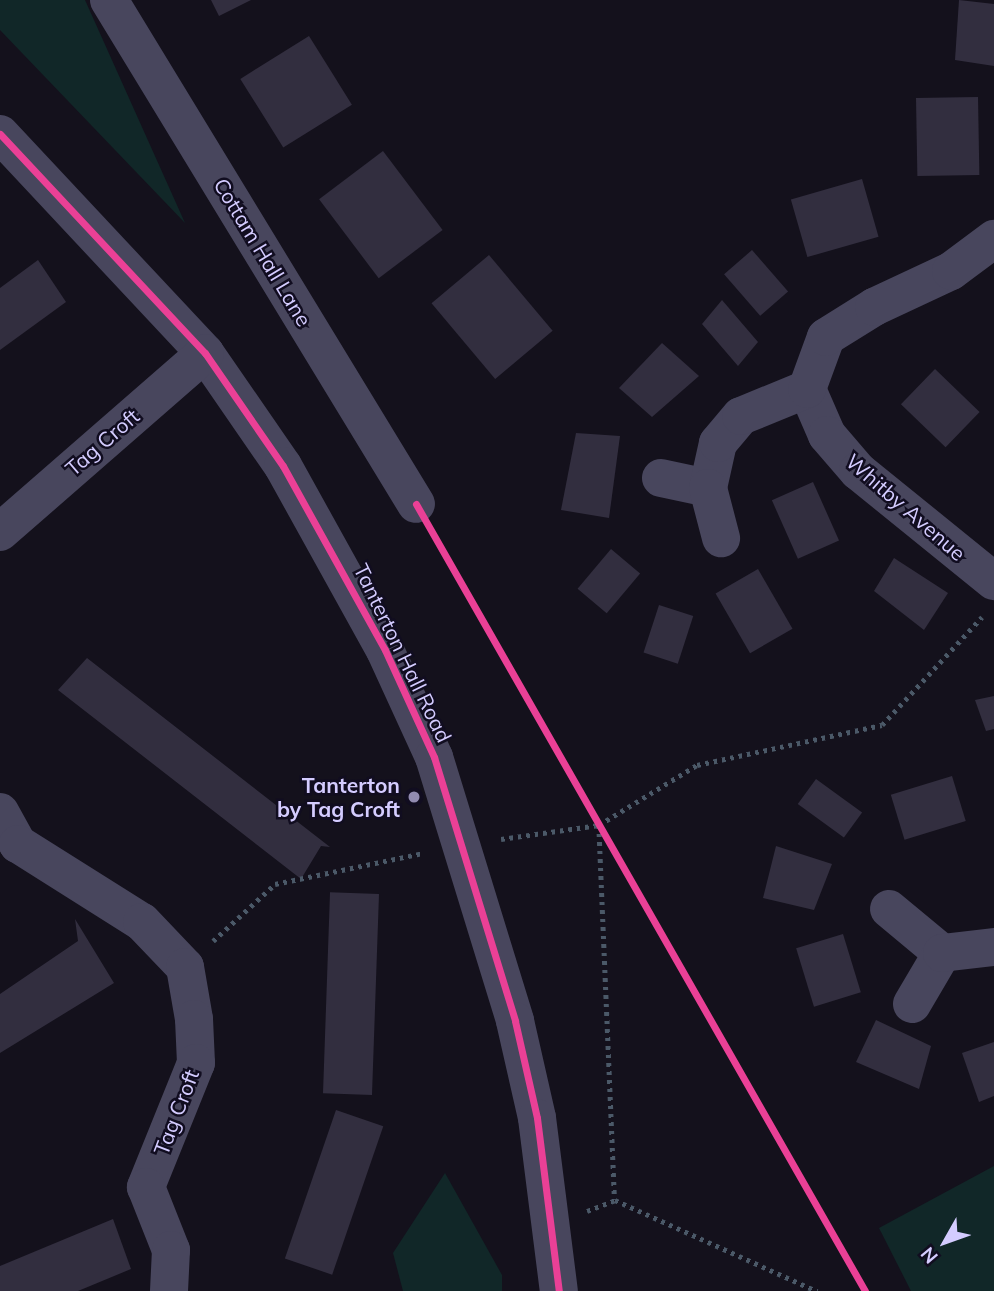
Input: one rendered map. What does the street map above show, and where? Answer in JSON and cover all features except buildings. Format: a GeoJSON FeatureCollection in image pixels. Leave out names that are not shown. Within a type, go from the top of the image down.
{"type":"FeatureCollection","features":[{"type":"Feature","properties":{"kind":"street","name":"Cottam Hall Lane"},"geometry":{"type":"LineString","coordinates":[[109,0],[416,504]]}},
{"type":"Feature","properties":{"kind":"street","name":"Tanterton Hall Road"},"geometry":{"type":"LineString","coordinates":[[0,134],[205,353],[283,466],[338,558],[433,757],[515,1021],[553,1222],[559,1291]]}},
{"type":"Feature","properties":{"kind":"street"},"geometry":{"type":"LineString","coordinates":[[721,538],[708,488],[718,443],[741,416],[807,389],[826,337],[874,307],[951,271],[994,239]]}},
{"type":"Feature","properties":{"kind":"street","name":"Tag Croft"},"geometry":{"type":"LineString","coordinates":[[0,532],[205,353]]}},
{"type":"Feature","properties":{"kind":"street","name":"Whitby Avenue"},"geometry":{"type":"LineString","coordinates":[[807,389],[827,435],[858,471],[990,597]]}},
{"type":"Feature","properties":{"kind":"street"},"geometry":{"type":"LineString","coordinates":[[661,478],[708,488]]}},
{"type":"Feature","properties":{"kind":"street","name":"Tag Croft"},"geometry":{"type":"LineString","coordinates":[[6,838],[142,922],[185,967],[194,1019],[196,1063],[146,1187],[171,1250],[169,1291]]}},
{"type":"Feature","properties":{"kind":"street"},"geometry":{"type":"LineString","coordinates":[[889,909],[942,953],[994,947]]}},
{"type":"Feature","properties":{"kind":"street"},"geometry":{"type":"LineString","coordinates":[[912,1004],[942,953]]}},
{"type":"Feature","properties":{"kind":"path"},"geometry":{"type":"LineString","coordinates":[[599,825],[697,765],[882,725],[990,597]]}},
{"type":"Feature","properties":{"kind":"path"},"geometry":{"type":"LineString","coordinates":[[593,813],[613,848]]}},
{"type":"Feature","properties":{"kind":"path"},"geometry":{"type":"LineString","coordinates":[[553,1222],[615,1200],[817,1291]]}},
{"type":"Feature","properties":{"kind":"green space"},"geometry":{"type":"Polygon","coordinates":[[[0,0],[85,0],[185,223],[0,30],[0,0]]]}},
{"type":"Feature","properties":{"kind":"green space"},"geometry":{"type":"Polygon","coordinates":[[[994,1166],[994,1291],[911,1291],[879,1228],[994,1166]]]}},
{"type":"Feature","properties":{"kind":"green space"},"geometry":{"type":"Polygon","coordinates":[[[445,1173],[502,1275],[502,1291],[403,1291],[393,1253],[445,1173]]]}},
{"type":"Feature","properties":{"kind":"cycle path"},"geometry":{"type":"LineString","coordinates":[[0,134],[205,353],[283,466],[385,650],[434,757],[515,1021],[537,1118],[559,1291]]}},
{"type":"Feature","properties":{"kind":"cycle path"},"geometry":{"type":"LineString","coordinates":[[416,504],[865,1291]]}},
{"type":"Feature","properties":{"kind":"place","name":"Tanterton by Tag Croft"},"geometry":{"type":"Point","coordinates":[414,797]}}]}
